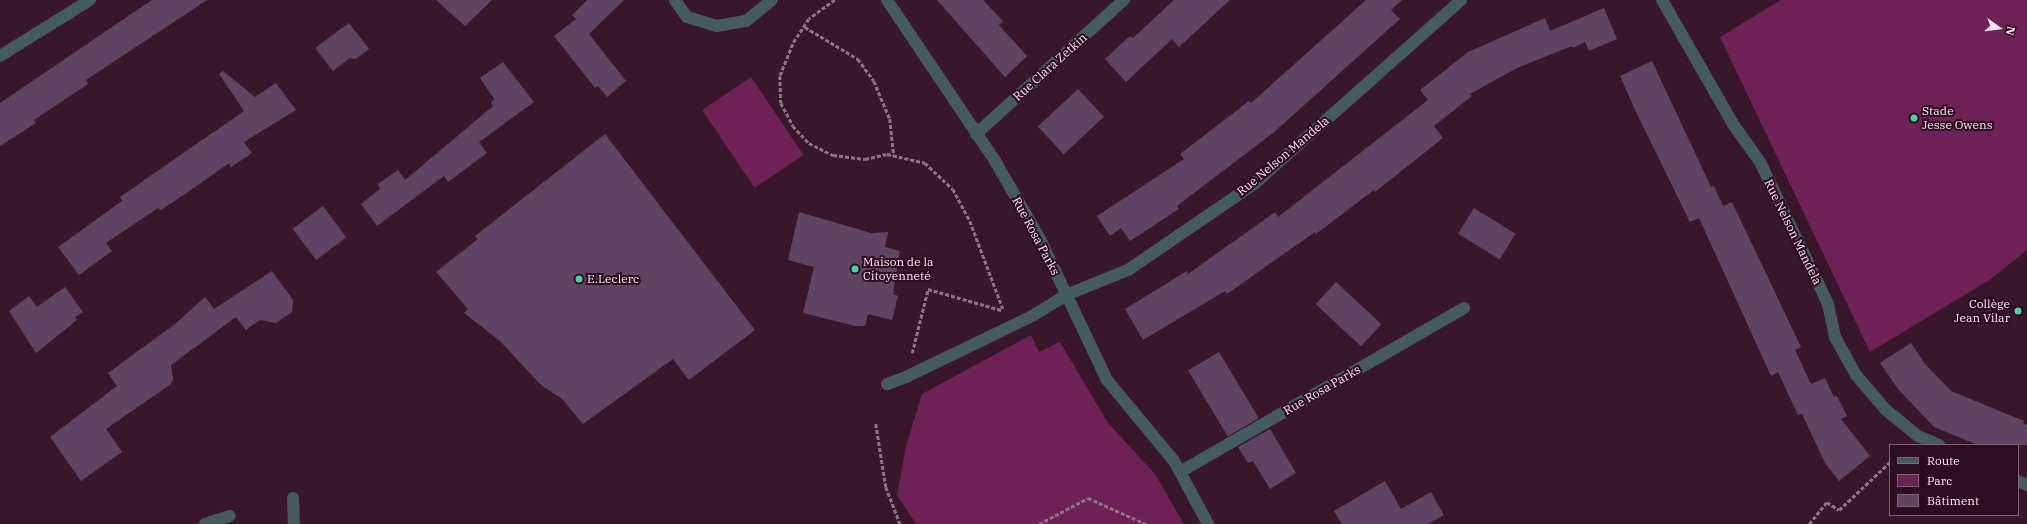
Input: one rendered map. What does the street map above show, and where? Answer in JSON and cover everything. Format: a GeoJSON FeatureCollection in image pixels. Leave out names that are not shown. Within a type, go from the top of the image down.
{"type":"FeatureCollection","features":[{"type":"Feature","properties":{"kind":"street"},"geometry":{"type":"LineString","coordinates":[[0,56],[90,0]]}},
{"type":"Feature","properties":{"kind":"street"},"geometry":{"type":"LineString","coordinates":[[675,0],[687,17],[716,26],[746,21],[772,0]]}},
{"type":"Feature","properties":{"kind":"street","name":"Rue Rosa Parks"},"geometry":{"type":"LineString","coordinates":[[888,0],[995,161],[1040,239],[1107,380],[1180,472],[1208,524]]}},
{"type":"Feature","properties":{"kind":"street","name":"Rue Clara Zetkin"},"geometry":{"type":"LineString","coordinates":[[976,134],[1124,0]]}},
{"type":"Feature","properties":{"kind":"street","name":"Rue Nelson Mandela"},"geometry":{"type":"LineString","coordinates":[[887,384],[906,377],[1034,315],[1066,295],[1128,270],[1254,184],[1460,0]]}},
{"type":"Feature","properties":{"kind":"street","name":"Rue Nelson Mandela"},"geometry":{"type":"LineString","coordinates":[[1662,0],[1733,124],[1760,162],[1828,304],[1835,337],[1856,375],[1886,410],[1918,436],[1937,444]]}},
{"type":"Feature","properties":{"kind":"street","name":"Rue Rosa Parks"},"geometry":{"type":"LineString","coordinates":[[1180,472],[1464,308]]}},
{"type":"Feature","properties":{"kind":"street"},"geometry":{"type":"LineString","coordinates":[[293,498],[294,524]]}},
{"type":"Feature","properties":{"kind":"street"},"geometry":{"type":"LineString","coordinates":[[204,524],[230,516],[224,524]]}},
{"type":"Feature","properties":{"kind":"path"},"geometry":{"type":"LineString","coordinates":[[835,0],[809,20],[793,44],[780,76],[781,102],[793,126],[809,143],[833,155],[864,159],[887,154],[925,163],[953,189],[970,221],[1009,327]]}},
{"type":"Feature","properties":{"kind":"path"},"geometry":{"type":"LineString","coordinates":[[804,27],[858,59],[874,81],[890,119],[894,156]]}},
{"type":"Feature","properties":{"kind":"path"},"geometry":{"type":"LineString","coordinates":[[906,377],[928,289],[1003,311]]}},
{"type":"Feature","properties":{"kind":"path"},"geometry":{"type":"LineString","coordinates":[[876,424],[886,487],[900,524]]}},
{"type":"Feature","properties":{"kind":"path"},"geometry":{"type":"LineString","coordinates":[[1809,524],[1827,502],[1840,510],[1889,463]]}},
{"type":"Feature","properties":{"kind":"path"},"geometry":{"type":"LineString","coordinates":[[1039,524],[1088,498],[1146,524]]}},
{"type":"Feature","properties":{"kind":"green space","name":"Stade Jesse Owens"},"geometry":{"type":"Polygon","coordinates":[[[1781,0],[2027,0],[2027,250],[1991,279],[1870,352],[1720,37],[1781,0]]]}},
{"type":"Feature","properties":{"kind":"green space"},"geometry":{"type":"Polygon","coordinates":[[[751,77],[804,155],[755,188],[702,110],[751,77]]]}},
{"type":"Feature","properties":{"kind":"green space"},"geometry":{"type":"Polygon","coordinates":[[[1031,335],[1039,352],[1060,342],[1108,423],[1155,474],[1184,524],[916,524],[897,495],[906,446],[922,394],[1031,335]]]}},
{"type":"Feature","properties":{"kind":"building"},"geometry":{"type":"Polygon","coordinates":[[[152,0],[207,0],[86,80],[88,84],[34,120],[36,123],[0,146],[0,103],[152,0]]]}},
{"type":"Feature","properties":{"kind":"building"},"geometry":{"type":"Polygon","coordinates":[[[436,0],[492,0],[465,26],[436,0]]]}},
{"type":"Feature","properties":{"kind":"building"},"geometry":{"type":"Polygon","coordinates":[[[587,0],[624,0],[589,34],[626,81],[607,97],[598,86],[595,88],[554,36],[576,19],[572,15],[587,0]]]}},
{"type":"Feature","properties":{"kind":"building"},"geometry":{"type":"Polygon","coordinates":[[[937,0],[983,0],[1003,21],[999,25],[1027,56],[1005,77],[937,0]]]}},
{"type":"Feature","properties":{"kind":"building"},"geometry":{"type":"Polygon","coordinates":[[[1174,0],[1230,0],[1179,47],[1172,39],[1126,82],[1105,59],[1130,36],[1133,38],[1174,0]]]}},
{"type":"Feature","properties":{"kind":"building"},"geometry":{"type":"Polygon","coordinates":[[[1366,0],[1402,0],[1391,10],[1400,19],[1273,133],[1177,206],[1179,209],[1130,241],[1121,228],[1110,236],[1097,216],[1184,159],[1180,154],[1249,101],[1251,103],[1366,0]]]}},
{"type":"Feature","properties":{"kind":"building"},"geometry":{"type":"Polygon","coordinates":[[[1604,8],[1617,39],[1589,51],[1585,42],[1573,48],[1572,46],[1517,68],[1470,94],[1472,96],[1434,126],[1443,138],[1375,192],[1374,190],[1316,234],[1315,232],[1227,294],[1225,291],[1143,340],[1125,309],[1187,271],[1188,274],[1275,212],[1278,217],[1428,100],[1420,90],[1468,52],[1545,18],[1550,31],[1604,8]]]}},
{"type":"Feature","properties":{"kind":"building"},"geometry":{"type":"Polygon","coordinates":[[[349,23],[369,49],[356,59],[350,58],[333,71],[315,48],[349,23]]]}},
{"type":"Feature","properties":{"kind":"building"},"geometry":{"type":"Polygon","coordinates":[[[1652,61],[1711,187],[1714,186],[1723,206],[1732,202],[1801,347],[1795,350],[1811,384],[1825,378],[1834,397],[1837,396],[1847,416],[1841,419],[1870,456],[1839,481],[1825,463],[1802,414],[1798,415],[1778,372],[1771,376],[1699,218],[1690,222],[1636,112],[1620,76],[1652,61]]]}},
{"type":"Feature","properties":{"kind":"building"},"geometry":{"type":"Polygon","coordinates":[[[503,62],[534,102],[479,142],[487,153],[448,182],[444,176],[377,226],[361,204],[380,189],[378,184],[398,170],[405,180],[493,106],[491,103],[494,99],[480,78],[503,62]]]}},
{"type":"Feature","properties":{"kind":"building"},"geometry":{"type":"Polygon","coordinates":[[[223,71],[255,97],[276,83],[296,110],[244,142],[252,153],[231,167],[229,163],[161,210],[158,208],[106,243],[112,251],[79,275],[58,247],[122,201],[120,197],[244,111],[219,74],[223,71]]]}},
{"type":"Feature","properties":{"kind":"building"},"geometry":{"type":"Polygon","coordinates":[[[1078,89],[1104,117],[1064,154],[1038,127],[1078,89]]]}},
{"type":"Feature","properties":{"kind":"building","name":"E.Leclerc"},"geometry":{"type":"Polygon","coordinates":[[[605,134],[755,330],[689,380],[673,359],[583,424],[562,399],[541,385],[500,341],[464,313],[468,309],[436,272],[478,239],[475,236],[605,134]]]}},
{"type":"Feature","properties":{"kind":"building"},"geometry":{"type":"Polygon","coordinates":[[[323,206],[346,237],[316,260],[293,229],[323,206]]]}},
{"type":"Feature","properties":{"kind":"building"},"geometry":{"type":"Polygon","coordinates":[[[1474,208],[1516,234],[1500,259],[1458,233],[1474,208]]]}},
{"type":"Feature","properties":{"kind":"building","name":"Maison de la Citoyenneté"},"geometry":{"type":"Polygon","coordinates":[[[799,212],[871,233],[888,232],[885,247],[900,251],[893,294],[898,296],[892,320],[868,314],[865,326],[855,326],[803,313],[814,267],[788,260],[799,212]]]}},
{"type":"Feature","properties":{"kind":"building"},"geometry":{"type":"Polygon","coordinates":[[[272,271],[293,300],[292,312],[276,323],[260,320],[246,330],[236,317],[171,365],[173,379],[171,384],[106,429],[122,452],[81,481],[50,437],[117,386],[108,373],[175,324],[205,297],[214,309],[272,271]]]}},
{"type":"Feature","properties":{"kind":"building"},"geometry":{"type":"Polygon","coordinates":[[[1336,282],[1381,324],[1361,346],[1316,304],[1336,282]]]}},
{"type":"Feature","properties":{"kind":"building"},"geometry":{"type":"Polygon","coordinates":[[[65,287],[83,312],[75,317],[77,320],[36,353],[9,311],[29,296],[37,307],[65,287]]]}},
{"type":"Feature","properties":{"kind":"building"},"geometry":{"type":"Polygon","coordinates":[[[1911,343],[1925,364],[1951,391],[2024,421],[2023,423],[2027,425],[2027,445],[1976,444],[1934,427],[1898,389],[1880,363],[1911,343]]]}},
{"type":"Feature","properties":{"kind":"building"},"geometry":{"type":"Polygon","coordinates":[[[1219,352],[1259,418],[1228,437],[1188,371],[1219,352]]]}},
{"type":"Feature","properties":{"kind":"building"},"geometry":{"type":"Polygon","coordinates":[[[1270,429],[1296,473],[1270,489],[1253,461],[1248,463],[1238,447],[1270,429]]]}},
{"type":"Feature","properties":{"kind":"building"},"geometry":{"type":"Polygon","coordinates":[[[1385,481],[1401,509],[1431,492],[1444,515],[1428,524],[1342,524],[1334,511],[1385,481]]]}},
{"type":"Feature","properties":{"kind":"place","name":"Stade Jesse Owens"},"geometry":{"type":"Point","coordinates":[1914,118]}},
{"type":"Feature","properties":{"kind":"place","name":"Maison de la Citoyenneté"},"geometry":{"type":"Point","coordinates":[855,269]}},
{"type":"Feature","properties":{"kind":"place","name":"E.Leclerc"},"geometry":{"type":"Point","coordinates":[579,279]}},
{"type":"Feature","properties":{"kind":"place","name":"Collège Jean Vilar"},"geometry":{"type":"Point","coordinates":[2018,311]}}]}
